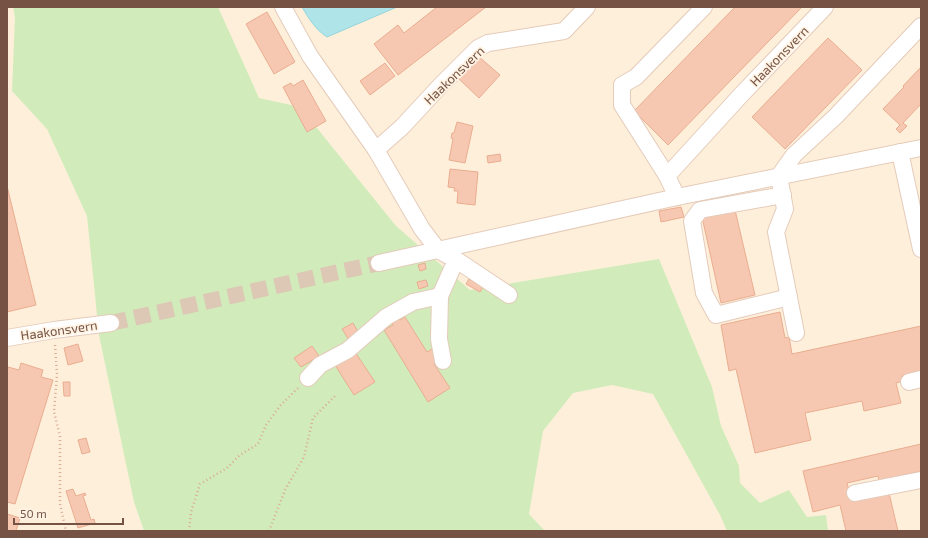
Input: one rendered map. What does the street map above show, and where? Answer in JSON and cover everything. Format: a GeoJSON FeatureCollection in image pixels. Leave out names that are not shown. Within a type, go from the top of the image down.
{"type":"FeatureCollection","features":[{"type":"Feature","properties":{"kind":"street"},"geometry":{"type":"LineString","coordinates":[[283,7],[310,56],[376,150],[422,229],[438,250],[458,261],[509,295]]}},
{"type":"Feature","properties":{"kind":"street","name":"Haakonsvern"},"geometry":{"type":"LineString","coordinates":[[376,150],[402,128],[440,86],[478,48],[488,43],[564,31],[587,7]]}},
{"type":"Feature","properties":{"kind":"street"},"geometry":{"type":"LineString","coordinates":[[677,197],[667,176],[622,105],[622,85],[636,77],[704,7]]}},
{"type":"Feature","properties":{"kind":"street","name":"Haakonsvern"},"geometry":{"type":"LineString","coordinates":[[667,176],[741,95],[826,7]]}},
{"type":"Feature","properties":{"kind":"street"},"geometry":{"type":"LineString","coordinates":[[796,333],[776,232],[785,210],[779,176],[794,154],[836,116],[921,26]]}},
{"type":"Feature","properties":{"kind":"street"},"geometry":{"type":"LineString","coordinates":[[380,263],[677,197],[921,148]]}},
{"type":"Feature","properties":{"kind":"street"},"geometry":{"type":"LineString","coordinates":[[900,152],[921,249]]}},
{"type":"Feature","properties":{"kind":"street"},"geometry":{"type":"LineString","coordinates":[[783,195],[700,210],[692,221],[704,293],[716,315],[789,297]]}},
{"type":"Feature","properties":{"kind":"street"},"geometry":{"type":"LineString","coordinates":[[443,361],[439,339],[440,296],[452,269],[458,261]]}},
{"type":"Feature","properties":{"kind":"street"},"geometry":{"type":"LineString","coordinates":[[308,378],[320,365],[348,350],[386,317],[413,302],[440,296]]}},
{"type":"Feature","properties":{"kind":"street","name":"Haakonsvern"},"geometry":{"type":"LineString","coordinates":[[7,338],[54,330],[111,323]]}},
{"type":"Feature","properties":{"kind":"street"},"geometry":{"type":"LineString","coordinates":[[855,493],[921,480]]}},
{"type":"Feature","properties":{"kind":"path"},"geometry":{"type":"LineString","coordinates":[[54,330],[57,374],[54,412],[60,436],[60,504],[66,531]]}},
{"type":"Feature","properties":{"kind":"path"},"geometry":{"type":"LineString","coordinates":[[189,531],[191,512],[200,484],[227,468],[240,455],[258,444],[266,425],[280,406],[308,378]]}},
{"type":"Feature","properties":{"kind":"path"},"geometry":{"type":"LineString","coordinates":[[269,531],[285,490],[304,457],[313,418],[335,396]]}},
{"type":"Feature","properties":{"kind":"green space"},"geometry":{"type":"Polygon","coordinates":[[[13,7],[218,7],[259,98],[300,107],[396,226],[470,290],[659,259],[712,387],[721,426],[739,466],[740,483],[760,503],[789,490],[807,517],[826,515],[828,531],[727,531],[720,515],[653,394],[612,385],[573,393],[543,431],[529,514],[545,531],[144,531],[134,502],[99,335],[87,216],[47,129],[12,91],[15,17],[13,7]]]}},
{"type":"Feature","properties":{"kind":"water"},"geometry":{"type":"Polygon","coordinates":[[[302,7],[397,7],[327,37],[310,20],[302,7]]]}},
{"type":"Feature","properties":{"kind":"building"},"geometry":{"type":"Polygon","coordinates":[[[437,7],[486,7],[398,75],[374,44],[398,25],[404,33],[437,7]]]}},
{"type":"Feature","properties":{"kind":"building"},"geometry":{"type":"Polygon","coordinates":[[[735,7],[802,7],[668,145],[634,111],[735,7]]]}},
{"type":"Feature","properties":{"kind":"building"},"geometry":{"type":"Polygon","coordinates":[[[267,12],[295,62],[274,74],[246,24],[267,12]]]}},
{"type":"Feature","properties":{"kind":"building"},"geometry":{"type":"Polygon","coordinates":[[[828,38],[862,70],[785,149],[752,117],[828,38]]]}},
{"type":"Feature","properties":{"kind":"building"},"geometry":{"type":"Polygon","coordinates":[[[478,56],[500,75],[479,98],[458,78],[478,56]]]}},
{"type":"Feature","properties":{"kind":"building"},"geometry":{"type":"Polygon","coordinates":[[[385,63],[395,76],[370,95],[360,81],[385,63]]]}},
{"type":"Feature","properties":{"kind":"building"},"geometry":{"type":"Polygon","coordinates":[[[921,67],[921,104],[903,123],[907,126],[900,133],[896,129],[900,125],[883,109],[921,67]]]}},
{"type":"Feature","properties":{"kind":"building"},"geometry":{"type":"Polygon","coordinates":[[[303,80],[326,121],[307,132],[283,87],[291,83],[293,86],[303,80]]]}},
{"type":"Feature","properties":{"kind":"building"},"geometry":{"type":"Polygon","coordinates":[[[457,122],[473,126],[465,163],[449,160],[453,139],[451,138],[452,133],[454,133],[457,122]]]}},
{"type":"Feature","properties":{"kind":"building"},"geometry":{"type":"Polygon","coordinates":[[[500,154],[501,161],[488,163],[487,156],[500,154]]]}},
{"type":"Feature","properties":{"kind":"building"},"geometry":{"type":"Polygon","coordinates":[[[450,169],[478,172],[475,205],[457,203],[458,191],[454,191],[455,188],[448,187],[450,169]]]}},
{"type":"Feature","properties":{"kind":"building"},"geometry":{"type":"Polygon","coordinates":[[[7,186],[36,305],[7,312],[7,186]]]}},
{"type":"Feature","properties":{"kind":"building"},"geometry":{"type":"Polygon","coordinates":[[[681,207],[684,217],[661,222],[659,211],[681,207]]]}},
{"type":"Feature","properties":{"kind":"building"},"geometry":{"type":"Polygon","coordinates":[[[735,210],[755,295],[721,303],[702,217],[735,210]]]}},
{"type":"Feature","properties":{"kind":"building"},"geometry":{"type":"Polygon","coordinates":[[[425,263],[426,269],[420,271],[418,265],[425,263]]]}},
{"type":"Feature","properties":{"kind":"building"},"geometry":{"type":"Polygon","coordinates":[[[469,279],[483,287],[480,292],[466,284],[469,279]]]}},
{"type":"Feature","properties":{"kind":"building"},"geometry":{"type":"Polygon","coordinates":[[[426,280],[428,286],[419,289],[417,282],[426,280]]]}},
{"type":"Feature","properties":{"kind":"building"},"geometry":{"type":"Polygon","coordinates":[[[780,312],[785,338],[789,337],[792,354],[921,326],[921,372],[902,376],[903,381],[896,383],[901,403],[864,411],[862,401],[805,413],[811,440],[755,453],[736,369],[729,371],[721,325],[780,312]]]}},
{"type":"Feature","properties":{"kind":"building"},"geometry":{"type":"Polygon","coordinates":[[[405,317],[427,352],[432,349],[440,360],[434,364],[450,388],[428,402],[384,330],[393,325],[392,323],[405,317]]]}},
{"type":"Feature","properties":{"kind":"building"},"geometry":{"type":"Polygon","coordinates":[[[353,323],[359,334],[349,340],[342,329],[353,323]]]}},
{"type":"Feature","properties":{"kind":"building"},"geometry":{"type":"Polygon","coordinates":[[[78,344],[83,361],[68,365],[64,348],[78,344]]]}},
{"type":"Feature","properties":{"kind":"building"},"geometry":{"type":"Polygon","coordinates":[[[312,346],[319,356],[301,367],[294,358],[312,346]]]}},
{"type":"Feature","properties":{"kind":"building"},"geometry":{"type":"Polygon","coordinates":[[[355,352],[375,382],[354,395],[335,365],[355,352]]]}},
{"type":"Feature","properties":{"kind":"building"},"geometry":{"type":"Polygon","coordinates":[[[21,363],[43,370],[41,377],[53,380],[15,504],[7,502],[7,371],[8,367],[19,370],[21,363]]]}},
{"type":"Feature","properties":{"kind":"building"},"geometry":{"type":"Polygon","coordinates":[[[63,382],[70,382],[70,396],[64,396],[63,382]]]}},
{"type":"Feature","properties":{"kind":"building"},"geometry":{"type":"Polygon","coordinates":[[[86,438],[90,452],[82,454],[78,440],[86,438]]]}},
{"type":"Feature","properties":{"kind":"building"},"geometry":{"type":"Polygon","coordinates":[[[921,444],[921,471],[879,481],[878,476],[847,483],[852,501],[889,493],[898,531],[846,531],[840,505],[813,512],[803,471],[921,444]]]}},
{"type":"Feature","properties":{"kind":"building"},"geometry":{"type":"Polygon","coordinates":[[[73,489],[76,496],[85,493],[86,495],[83,496],[91,520],[94,519],[95,523],[78,528],[66,491],[73,489]]]}},
{"type":"Feature","properties":{"kind":"building"},"geometry":{"type":"Polygon","coordinates":[[[7,514],[20,518],[16,531],[7,531],[7,514]]]}},
{"type":"Feature","properties":{"kind":"tunnel"},"geometry":{"type":"LineString","coordinates":[[111,323],[379,263]]}}]}
